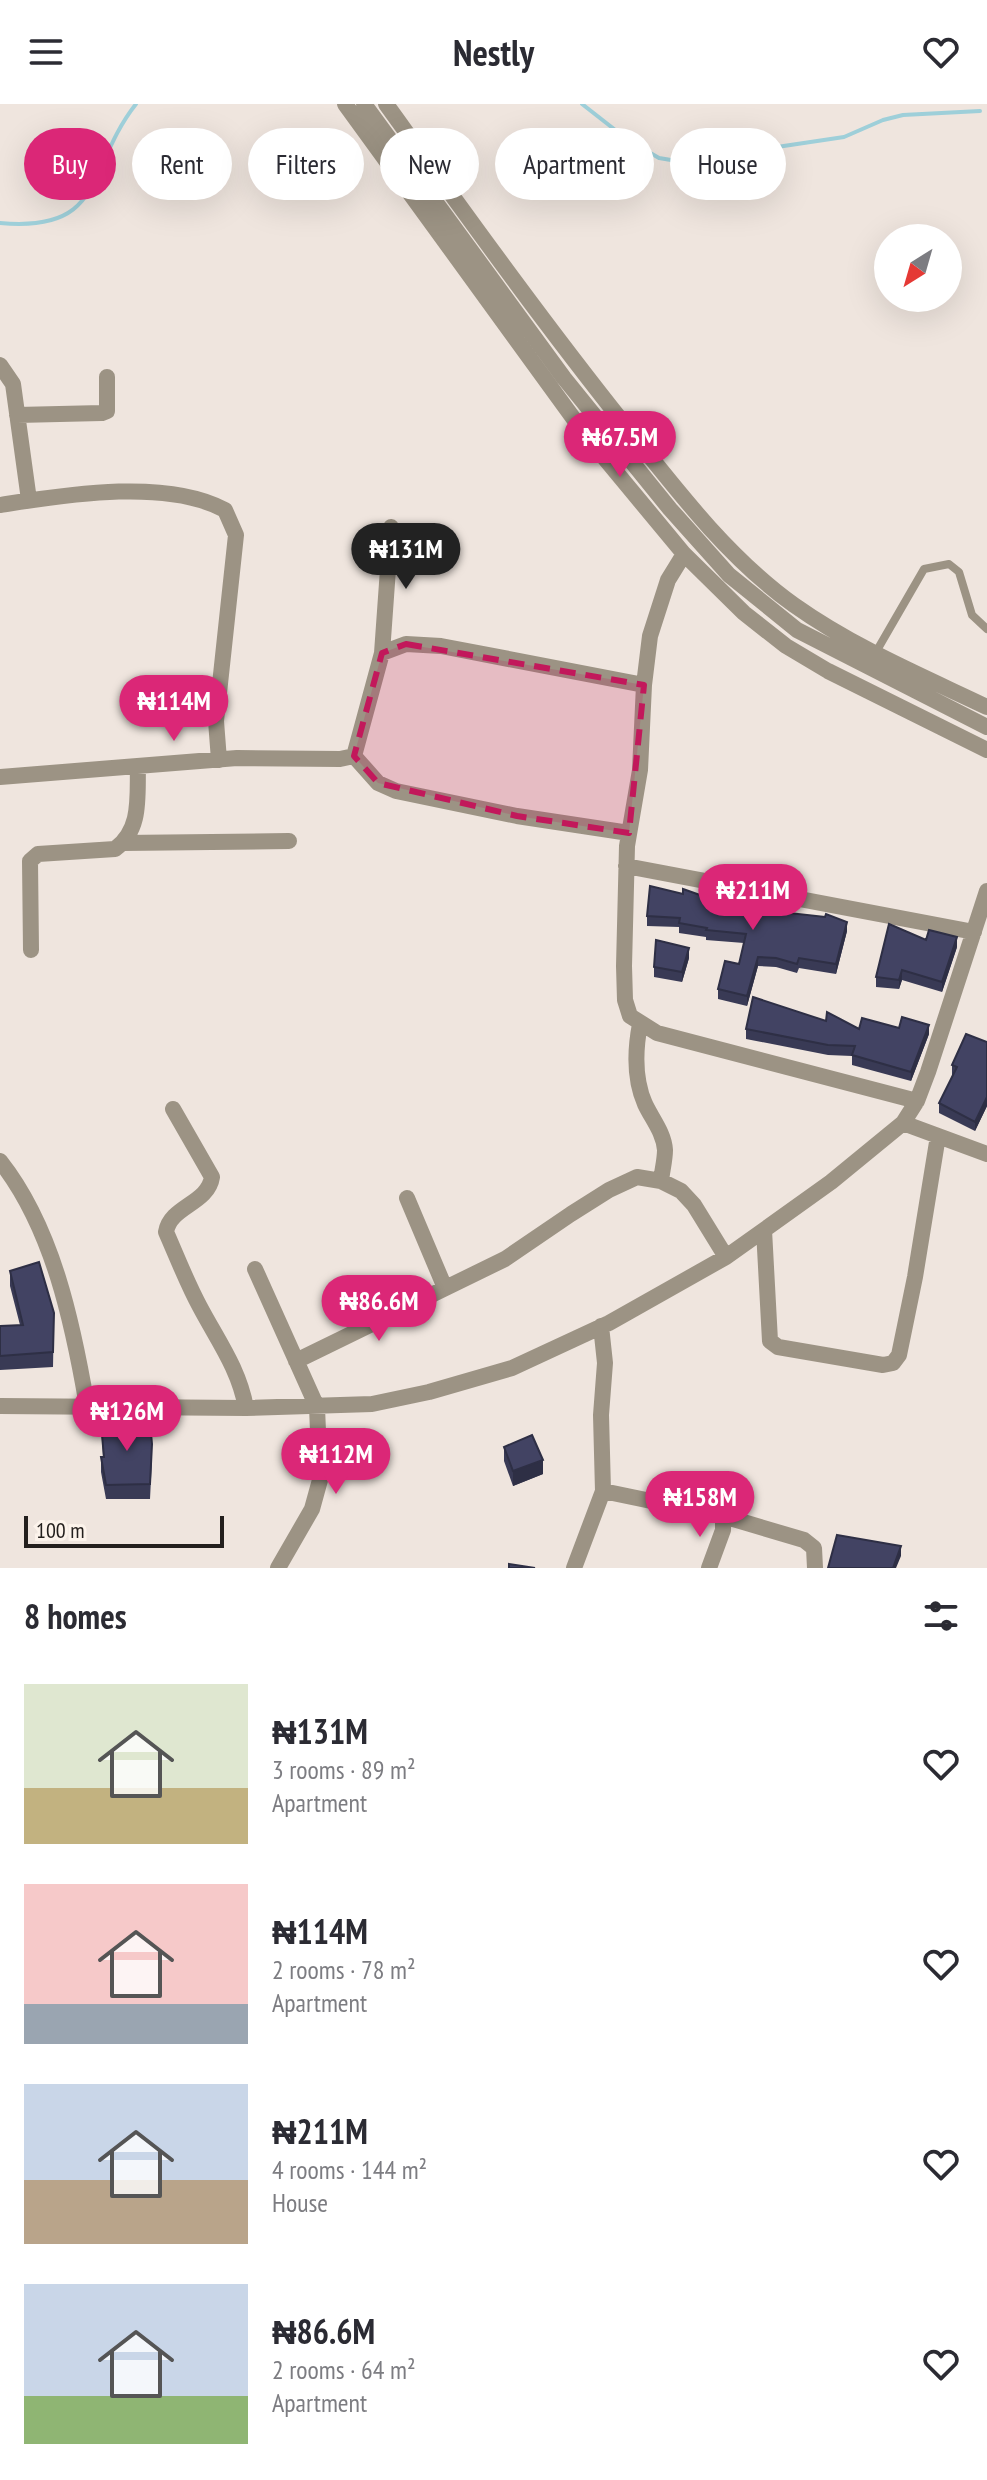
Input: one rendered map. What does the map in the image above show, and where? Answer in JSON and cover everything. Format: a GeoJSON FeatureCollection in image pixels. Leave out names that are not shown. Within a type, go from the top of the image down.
{"type":"FeatureCollection","features":[{"type":"Feature","properties":{"kind":"street"},"geometry":{"type":"LineString","coordinates":[[345,104],[587,437],[684,554],[744,613],[786,646],[828,671],[987,750]]}},
{"type":"Feature","properties":{"kind":"street"},"geometry":{"type":"LineString","coordinates":[[364,104],[564,378],[670,509],[729,575],[797,630],[987,727]]}},
{"type":"Feature","properties":{"kind":"street"},"geometry":{"type":"LineString","coordinates":[[386,104],[580,369],[672,484],[736,554],[793,604],[839,633],[987,707]]}},
{"type":"Feature","properties":{"kind":"street"},"geometry":{"type":"LineString","coordinates":[[0,365],[13,384],[29,500]]}},
{"type":"Feature","properties":{"kind":"street"},"geometry":{"type":"LineString","coordinates":[[17,415],[107,411],[107,377]]}},
{"type":"Feature","properties":{"kind":"street"},"geometry":{"type":"LineString","coordinates":[[0,505],[75,494],[145,493],[194,497],[225,510],[236,535],[216,721],[219,760]]}},
{"type":"Feature","properties":{"kind":"street"},"geometry":{"type":"LineString","coordinates":[[354,756],[382,653],[391,527]]}},
{"type":"Feature","properties":{"kind":"street"},"geometry":{"type":"LineString","coordinates":[[684,554],[668,580],[650,636],[644,685],[640,770],[626,866],[625,1000],[630,1016],[657,1033],[917,1101]]}},
{"type":"Feature","properties":{"kind":"street"},"geometry":{"type":"LineString","coordinates":[[382,653],[406,644],[441,646],[644,685]]}},
{"type":"Feature","properties":{"kind":"street"},"geometry":{"type":"LineString","coordinates":[[0,777],[219,760],[340,759],[354,756]]}},
{"type":"Feature","properties":{"kind":"street"},"geometry":{"type":"LineString","coordinates":[[354,756],[378,783],[396,791],[517,816],[629,833]]}},
{"type":"Feature","properties":{"kind":"street"},"geometry":{"type":"LineString","coordinates":[[31,950],[30,861],[33,856],[47,853],[115,849],[123,843],[135,828],[138,766]]}},
{"type":"Feature","properties":{"kind":"street"},"geometry":{"type":"LineString","coordinates":[[123,843],[289,841]]}},
{"type":"Feature","properties":{"kind":"street"},"geometry":{"type":"LineString","coordinates":[[626,866],[974,932]]}},
{"type":"Feature","properties":{"kind":"street"},"geometry":{"type":"LineString","coordinates":[[0,1406],[246,1408],[372,1404],[429,1392],[512,1368],[601,1326],[726,1257],[831,1182],[903,1123],[917,1101],[987,891]]}},
{"type":"Feature","properties":{"kind":"street"},"geometry":{"type":"LineString","coordinates":[[640,1024],[636,1043],[637,1077],[644,1102],[662,1137],[665,1151],[661,1181]]}},
{"type":"Feature","properties":{"kind":"street"},"geometry":{"type":"LineString","coordinates":[[173,1109],[212,1177],[207,1192],[174,1217],[167,1224],[166,1232],[200,1306],[230,1356],[242,1385],[246,1408]]}},
{"type":"Feature","properties":{"kind":"street"},"geometry":{"type":"LineString","coordinates":[[903,1123],[987,1154]]}},
{"type":"Feature","properties":{"kind":"street"},"geometry":{"type":"LineString","coordinates":[[764,1230],[770,1341],[778,1347],[883,1365],[893,1363],[899,1355],[915,1277],[938,1136]]}},
{"type":"Feature","properties":{"kind":"street"},"geometry":{"type":"LineString","coordinates":[[0,1161],[10,1173],[42,1233],[78,1354],[87,1406]]}},
{"type":"Feature","properties":{"kind":"street"},"geometry":{"type":"LineString","coordinates":[[296,1361],[505,1259],[526,1242],[609,1190],[637,1177],[661,1181],[681,1191],[694,1205],[726,1257]]}},
{"type":"Feature","properties":{"kind":"street"},"geometry":{"type":"LineString","coordinates":[[407,1198],[445,1288]]}},
{"type":"Feature","properties":{"kind":"street"},"geometry":{"type":"LineString","coordinates":[[255,1269],[317,1407],[320,1480],[312,1509],[278,1568]]}},
{"type":"Feature","properties":{"kind":"street"},"geometry":{"type":"LineString","coordinates":[[574,1568],[603,1491],[601,1415],[605,1363],[601,1326]]}},
{"type":"Feature","properties":{"kind":"street"},"geometry":{"type":"LineString","coordinates":[[603,1491],[723,1516],[804,1540],[814,1548],[815,1568]]}},
{"type":"Feature","properties":{"kind":"street"},"geometry":{"type":"LineString","coordinates":[[709,1568],[723,1530],[723,1516]]}},
{"type":"Feature","properties":{"kind":"lane"},"geometry":{"type":"LineString","coordinates":[[876,652],[924,569],[938,565],[949,564],[959,572],[972,615],[987,629]]}},
{"type":"Feature","properties":{"kind":"highlighted area"},"geometry":{"type":"Polygon","coordinates":[[[406,644],[644,685],[629,833],[517,816],[378,783],[354,756],[382,653],[406,644]]]}},
{"type":"Feature","properties":{"kind":"building"},"geometry":{"type":"Polygon","coordinates":[[[650,886],[683,894],[683,889],[714,900],[715,897],[752,907],[754,900],[780,912],[825,917],[826,914],[847,922],[836,964],[799,958],[797,964],[758,957],[747,996],[718,989],[725,961],[739,964],[746,934],[706,930],[679,923],[680,918],[647,916],[650,886]]]}},
{"type":"Feature","properties":{"kind":"building"},"geometry":{"type":"Polygon","coordinates":[[[889,924],[926,940],[929,930],[957,937],[942,982],[902,970],[899,980],[876,977],[889,924]]]}},
{"type":"Feature","properties":{"kind":"building"},"geometry":{"type":"Polygon","coordinates":[[[656,940],[689,948],[682,972],[654,967],[656,940]]]}},
{"type":"Feature","properties":{"kind":"building"},"geometry":{"type":"Polygon","coordinates":[[[753,997],[826,1021],[827,1012],[859,1029],[862,1018],[899,1028],[902,1017],[929,1025],[911,1072],[852,1055],[855,1046],[828,1045],[746,1029],[753,997]]]}},
{"type":"Feature","properties":{"kind":"building"},"geometry":{"type":"Polygon","coordinates":[[[966,1034],[987,1042],[987,1097],[975,1122],[939,1103],[957,1067],[952,1065],[966,1034]]]}},
{"type":"Feature","properties":{"kind":"building"},"geometry":{"type":"Polygon","coordinates":[[[39,1262],[54,1313],[53,1352],[0,1356],[0,1326],[23,1325],[10,1271],[39,1262]]]}},
{"type":"Feature","properties":{"kind":"building"},"geometry":{"type":"Polygon","coordinates":[[[150,1422],[150,1484],[106,1485],[101,1457],[104,1457],[101,1424],[150,1422]]]}},
{"type":"Feature","properties":{"kind":"building"},"geometry":{"type":"Polygon","coordinates":[[[532,1435],[543,1460],[513,1471],[504,1447],[532,1435]]]}},
{"type":"Feature","properties":{"kind":"building"},"geometry":{"type":"Polygon","coordinates":[[[837,1535],[901,1546],[893,1568],[828,1568],[837,1535]]]}},
{"type":"Feature","properties":{"kind":"building"},"geometry":{"type":"Polygon","coordinates":[[[509,1564],[535,1568],[509,1568],[509,1564]]]}},
{"type":"Feature","properties":{"kind":"waterway"},"geometry":{"type":"LineString","coordinates":[[0,223],[35,223],[59,217],[77,206],[89,191],[120,128],[136,104]]}},
{"type":"Feature","properties":{"kind":"waterway"},"geometry":{"type":"LineString","coordinates":[[582,104],[628,140],[659,158],[695,164],[731,165],[777,147],[844,137],[903,115],[980,111]]}}]}
